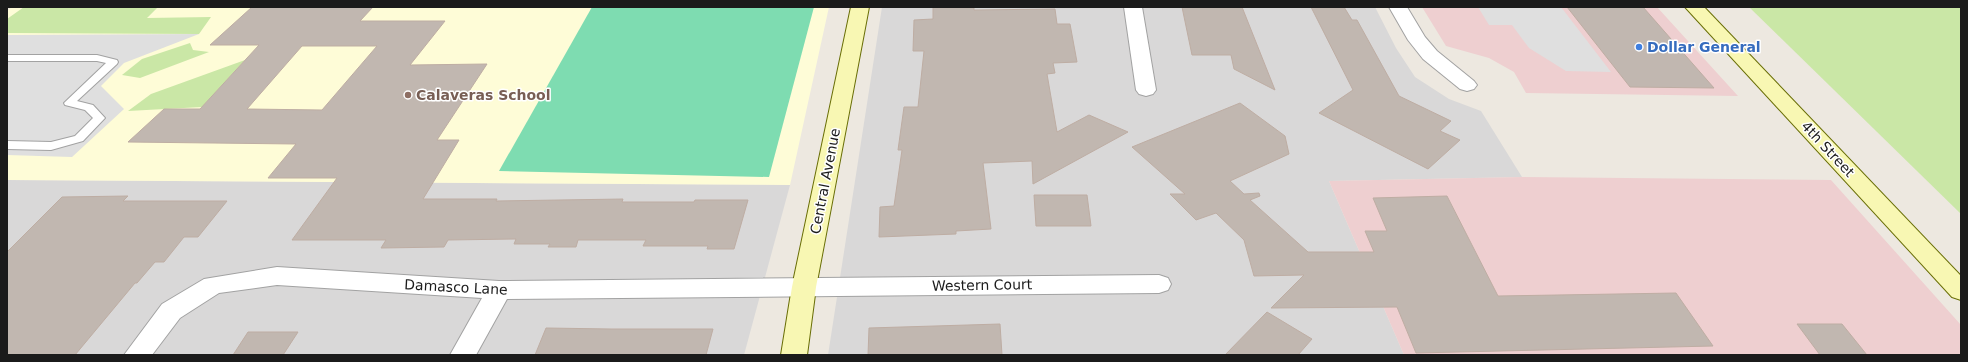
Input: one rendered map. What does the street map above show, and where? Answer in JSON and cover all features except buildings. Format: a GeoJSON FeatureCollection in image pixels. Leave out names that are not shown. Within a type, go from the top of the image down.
{"type":"FeatureCollection","features":[{"type":"Feature","properties":{"kind":"street","name":"Central Avenue"},"geometry":{"type":"LineString","coordinates":[[794,355],[804,287],[860,7]]}},
{"type":"Feature","properties":{"kind":"street"},"geometry":{"type":"LineString","coordinates":[[1133,7],[1146,90]]}},
{"type":"Feature","properties":{"kind":"street"},"geometry":{"type":"LineString","coordinates":[[1398,7],[1417,40],[1430,56],[1467,84]]}},
{"type":"Feature","properties":{"kind":"street","name":"4th Street"},"geometry":{"type":"LineString","coordinates":[[1694,7],[1961,291]]}},
{"type":"Feature","properties":{"kind":"street","name":"Damasco Lane"},"geometry":{"type":"LineString","coordinates":[[137,355],[171,311],[213,285],[277,276],[499,290],[804,287]]}},
{"type":"Feature","properties":{"kind":"street","name":"Western Court"},"geometry":{"type":"LineString","coordinates":[[804,287],[1159,284]]}},
{"type":"Feature","properties":{"kind":"street"},"geometry":{"type":"LineString","coordinates":[[463,355],[499,290]]}},
{"type":"Feature","properties":{"kind":"lane"},"geometry":{"type":"LineString","coordinates":[[7,58],[98,58],[113,62],[69,103],[89,107],[99,118],[79,139],[51,146],[7,145]]}},
{"type":"Feature","properties":{"kind":"shaded area","name":"Calaveras School"},"geometry":{"type":"Polygon","coordinates":[[[12,7],[829,7],[790,185],[7,180],[7,11],[12,7]]]}},
{"type":"Feature","properties":{"kind":"shaded area"},"geometry":{"type":"Polygon","coordinates":[[[882,7],[1375,7],[1396,48],[1415,77],[1449,99],[1481,111],[1522,177],[1329,181],[1404,355],[828,355],[882,7]]]}},
{"type":"Feature","properties":{"kind":"shaded area"},"geometry":{"type":"Polygon","coordinates":[[[1422,7],[1657,7],[1738,96],[1526,93],[1514,72],[1489,58],[1446,46],[1422,7]]]}},
{"type":"Feature","properties":{"kind":"shaded area"},"geometry":{"type":"Polygon","coordinates":[[[1478,7],[1561,7],[1611,72],[1566,71],[1529,48],[1512,25],[1489,25],[1478,7]]]}},
{"type":"Feature","properties":{"kind":"shaded area"},"geometry":{"type":"Polygon","coordinates":[[[199,34],[124,63],[101,86],[124,109],[72,157],[7,155],[7,35],[199,34]]]}},
{"type":"Feature","properties":{"kind":"shaded area"},"geometry":{"type":"Polygon","coordinates":[[[1522,177],[1831,180],[1961,325],[1961,355],[1404,355],[1329,181],[1522,177]]]}},
{"type":"Feature","properties":{"kind":"shaded area"},"geometry":{"type":"Polygon","coordinates":[[[7,180],[790,185],[744,355],[7,355],[7,180]]]}},
{"type":"Feature","properties":{"kind":"green space"},"geometry":{"type":"Polygon","coordinates":[[[24,7],[158,7],[147,18],[211,17],[199,34],[7,33],[7,19],[24,7]]]}},
{"type":"Feature","properties":{"kind":"green space"},"geometry":{"type":"Polygon","coordinates":[[[592,7],[814,7],[769,177],[499,171],[592,7]]]}},
{"type":"Feature","properties":{"kind":"green space"},"geometry":{"type":"Polygon","coordinates":[[[1749,7],[1961,7],[1961,214],[1749,7]]]}},
{"type":"Feature","properties":{"kind":"green space"},"geometry":{"type":"Polygon","coordinates":[[[190,43],[193,50],[209,52],[140,78],[122,75],[142,59],[190,43]]]}},
{"type":"Feature","properties":{"kind":"green space"},"geometry":{"type":"Polygon","coordinates":[[[245,60],[202,107],[128,111],[151,94],[245,60]]]}},
{"type":"Feature","properties":{"kind":"place","name":"Dollar General"},"geometry":{"type":"Point","coordinates":[1639,47]}},
{"type":"Feature","properties":{"kind":"place","name":"Calaveras School"},"geometry":{"type":"Point","coordinates":[408,95]}}]}
